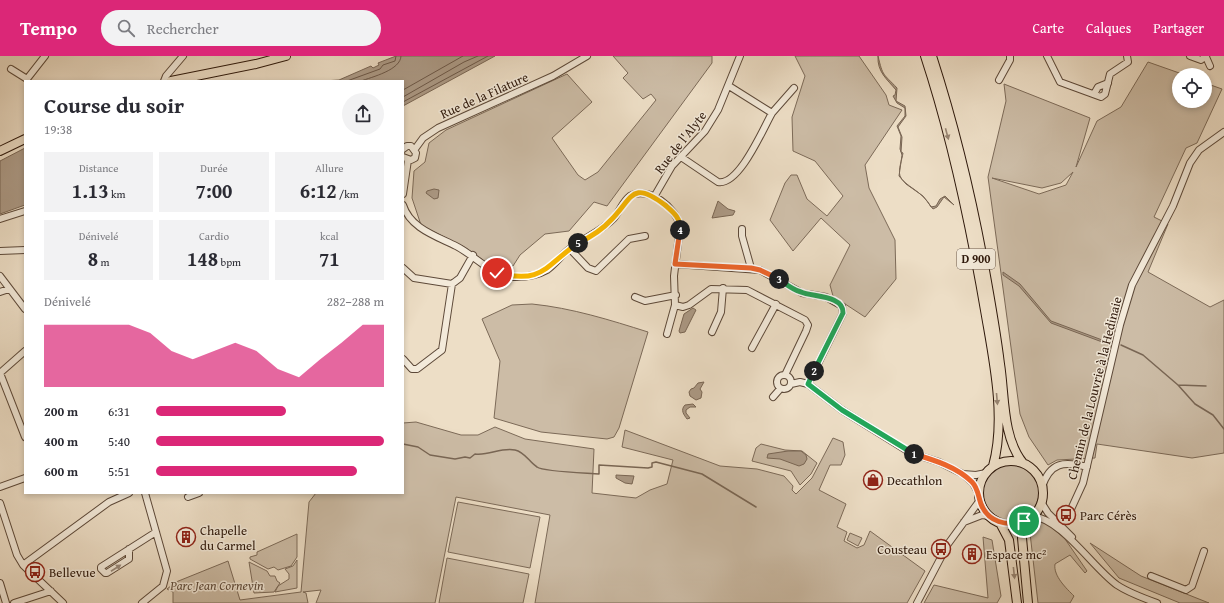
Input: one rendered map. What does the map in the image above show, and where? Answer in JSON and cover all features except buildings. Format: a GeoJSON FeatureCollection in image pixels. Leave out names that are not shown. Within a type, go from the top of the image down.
{"type":"FeatureCollection","features":[{"type":"Feature","properties":{"kind":"main road"},"geometry":{"type":"LineString","coordinates":[[176,80],[256,64],[286,56]]}},
{"type":"Feature","properties":{"kind":"main road","name":"D 900"},"geometry":{"type":"LineString","coordinates":[[925,56],[963,195],[989,335],[994,372],[998,427],[998,442],[993,466]]}},
{"type":"Feature","properties":{"kind":"main road","name":"D 900"},"geometry":{"type":"LineString","coordinates":[[932,56],[954,130],[970,193],[991,303],[1008,429],[1015,453],[1022,463]]}},
{"type":"Feature","properties":{"kind":"main road"},"geometry":{"type":"LineString","coordinates":[[0,151],[24,139]]}},
{"type":"Feature","properties":{"kind":"main road"},"geometry":{"type":"LineString","coordinates":[[1012,461],[1022,463],[1035,472],[1042,486],[1041,502],[1032,516],[1024,521],[1017,524],[1000,523],[989,516],[979,497],[980,483],[986,473],[993,466],[1002,462],[1012,461]]}},
{"type":"Feature","properties":{"kind":"main road"},"geometry":{"type":"LineString","coordinates":[[1024,521],[1022,538],[1028,603]]}},
{"type":"Feature","properties":{"kind":"main road"},"geometry":{"type":"LineString","coordinates":[[1000,523],[1009,540],[1017,603]]}},
{"type":"Feature","properties":{"kind":"street"},"geometry":{"type":"LineString","coordinates":[[11,69],[27,79],[45,56]]}},
{"type":"Feature","properties":{"kind":"street"},"geometry":{"type":"LineString","coordinates":[[164,80],[183,56]]}},
{"type":"Feature","properties":{"kind":"street","name":"Rue de la Filature"},"geometry":{"type":"LineString","coordinates":[[406,159],[413,159],[416,156],[415,149],[423,138],[438,128],[553,76],[587,56]]}},
{"type":"Feature","properties":{"kind":"street","name":"Rue de l'Alyte"},"geometry":{"type":"LineString","coordinates":[[654,197],[672,166],[705,131],[718,110],[740,56]]}},
{"type":"Feature","properties":{"kind":"street"},"geometry":{"type":"LineString","coordinates":[[999,80],[1010,60],[1010,56]]}},
{"type":"Feature","properties":{"kind":"street"},"geometry":{"type":"LineString","coordinates":[[1047,56],[1060,82],[1103,96],[1110,74],[1126,65],[1128,62],[1127,56]]}},
{"type":"Feature","properties":{"kind":"street"},"geometry":{"type":"LineString","coordinates":[[1190,56],[1201,60],[1206,57],[1210,66]]}},
{"type":"Feature","properties":{"kind":"street"},"geometry":{"type":"LineString","coordinates":[[729,86],[772,113]]}},
{"type":"Feature","properties":{"kind":"street"},"geometry":{"type":"LineString","coordinates":[[681,157],[718,182],[728,181],[746,160],[772,113],[794,88]]}},
{"type":"Feature","properties":{"kind":"street","name":"Chemin de la Louvrie à la Hedinaie"},"geometry":{"type":"LineString","coordinates":[[1058,522],[1067,518],[1083,483],[1120,325],[1132,285],[1173,206],[1190,163],[1200,150],[1223,133],[1224,141]]}},
{"type":"Feature","properties":{"kind":"street"},"geometry":{"type":"LineString","coordinates":[[404,148],[409,146],[415,149]]}},
{"type":"Feature","properties":{"kind":"street"},"geometry":{"type":"LineString","coordinates":[[404,182],[406,159]]}},
{"type":"Feature","properties":{"kind":"street"},"geometry":{"type":"LineString","coordinates":[[405,216],[418,227],[473,255],[497,273],[516,278],[534,275],[548,269],[570,249],[596,234],[614,218],[629,197],[645,193],[654,197],[673,212],[679,221],[679,238],[675,264],[675,305],[667,334]]}},
{"type":"Feature","properties":{"kind":"street"},"geometry":{"type":"LineString","coordinates":[[0,219],[24,211]]}},
{"type":"Feature","properties":{"kind":"street"},"geometry":{"type":"LineString","coordinates":[[742,229],[742,236],[751,268]]}},
{"type":"Feature","properties":{"kind":"street"},"geometry":{"type":"LineString","coordinates":[[570,249],[588,268],[596,271],[629,239],[645,236]]}},
{"type":"Feature","properties":{"kind":"street"},"geometry":{"type":"LineString","coordinates":[[0,251],[24,250]]}},
{"type":"Feature","properties":{"kind":"street"},"geometry":{"type":"LineString","coordinates":[[404,360],[412,368],[417,369],[442,350],[452,284],[460,278],[473,255]]}},
{"type":"Feature","properties":{"kind":"street"},"geometry":{"type":"LineString","coordinates":[[675,264],[751,268],[773,276],[802,293],[826,297],[842,306],[843,313],[808,384]]}},
{"type":"Feature","properties":{"kind":"street"},"geometry":{"type":"LineString","coordinates":[[404,269],[414,278],[452,284]]}},
{"type":"Feature","properties":{"kind":"street"},"geometry":{"type":"LineString","coordinates":[[0,276],[24,308]]}},
{"type":"Feature","properties":{"kind":"street"},"geometry":{"type":"LineString","coordinates":[[675,305],[683,307],[689,305],[711,288],[749,290],[805,320],[808,325],[785,375],[780,376],[777,380],[777,385],[780,388],[787,389],[791,384],[800,382],[808,384],[842,410],[911,453],[939,462],[963,474],[973,483],[979,497],[948,544],[917,603]]}},
{"type":"Feature","properties":{"kind":"street"},"geometry":{"type":"LineString","coordinates":[[712,332],[721,312],[723,288]]}},
{"type":"Feature","properties":{"kind":"street"},"geometry":{"type":"LineString","coordinates":[[0,292],[9,289]]}},
{"type":"Feature","properties":{"kind":"street"},"geometry":{"type":"LineString","coordinates":[[635,297],[645,301],[676,295]]}},
{"type":"Feature","properties":{"kind":"street"},"geometry":{"type":"LineString","coordinates":[[752,348],[776,304]]}},
{"type":"Feature","properties":{"kind":"street"},"geometry":{"type":"LineString","coordinates":[[24,352],[1,370],[24,434]]}},
{"type":"Feature","properties":{"kind":"street"},"geometry":{"type":"LineString","coordinates":[[785,375],[791,379],[791,384]]}},
{"type":"Feature","properties":{"kind":"street"},"geometry":{"type":"LineString","coordinates":[[773,397],[780,388]]}},
{"type":"Feature","properties":{"kind":"street"},"geometry":{"type":"LineString","coordinates":[[1042,486],[1048,471],[1057,465],[1069,464],[1087,467]]}},
{"type":"Feature","properties":{"kind":"street"},"geometry":{"type":"LineString","coordinates":[[963,474],[976,475],[986,473]]}},
{"type":"Feature","properties":{"kind":"street"},"geometry":{"type":"LineString","coordinates":[[0,487],[24,478]]}},
{"type":"Feature","properties":{"kind":"street"},"geometry":{"type":"LineString","coordinates":[[23,565],[109,502],[127,494]]}},
{"type":"Feature","properties":{"kind":"street"},"geometry":{"type":"LineString","coordinates":[[142,603],[163,586],[167,579],[168,571],[145,494]]}},
{"type":"Feature","properties":{"kind":"street"},"geometry":{"type":"LineString","coordinates":[[188,497],[196,494]]}},
{"type":"Feature","properties":{"kind":"street"},"geometry":{"type":"LineString","coordinates":[[1041,502],[1048,513],[1117,585],[1156,603]]}},
{"type":"Feature","properties":{"kind":"street"},"geometry":{"type":"LineString","coordinates":[[0,503],[17,555],[23,565],[63,603]]}},
{"type":"Feature","properties":{"kind":"street"},"geometry":{"type":"LineString","coordinates":[[958,528],[970,519],[982,515],[989,516]]}},
{"type":"Feature","properties":{"kind":"street"},"geometry":{"type":"LineString","coordinates":[[1032,516],[1042,517],[1049,522],[1096,564]]}},
{"type":"Feature","properties":{"kind":"street"},"geometry":{"type":"LineString","coordinates":[[129,549],[129,559],[107,573],[101,569],[101,566],[156,532]]}},
{"type":"Feature","properties":{"kind":"street"},"geometry":{"type":"LineString","coordinates":[[1151,576],[1186,590],[1189,589],[1192,586],[1204,551]]}},
{"type":"Feature","properties":{"kind":"street"},"geometry":{"type":"LineString","coordinates":[[0,584],[6,603]]}},
{"type":"Feature","properties":{"kind":"street"},"geometry":{"type":"LineString","coordinates":[[14,603],[51,591]]}},
{"type":"Feature","properties":{"kind":"green space"},"geometry":{"type":"Polygon","coordinates":[[[613,56],[712,56],[712,63],[607,206],[594,202],[569,231],[545,234],[520,255],[513,266],[487,263],[466,248],[421,225],[412,198],[414,171],[425,162],[429,143],[446,130],[567,74],[592,102],[552,138],[578,175],[585,180],[598,172],[656,100],[651,94],[643,99],[623,78],[628,73],[613,56]]]}},
{"type":"Feature","properties":{"kind":"green space"},"geometry":{"type":"Polygon","coordinates":[[[795,56],[859,56],[886,95],[889,105],[902,110],[865,165],[869,188],[895,240],[896,279],[865,317],[833,296],[830,285],[850,245],[821,218],[793,251],[770,220],[785,183],[791,175],[797,175],[807,199],[827,216],[843,196],[815,161],[793,151],[792,117],[805,76],[795,56]]]}},
{"type":"Feature","properties":{"kind":"green space"},"geometry":{"type":"Polygon","coordinates":[[[1148,62],[1172,70],[1172,108],[1212,108],[1212,85],[1222,89],[1197,143],[1186,148],[1154,217],[1168,224],[1148,272],[1210,307],[1224,300],[1224,453],[1192,458],[1097,444],[1095,458],[1057,460],[1048,465],[1029,437],[1020,414],[988,177],[1006,101],[1004,84],[1090,118],[1076,167],[1097,121],[1121,107],[1148,62]],[[1073,172],[1061,183],[1042,188],[992,178],[1039,194],[1066,185],[1073,172]]]}},
{"type":"Feature","properties":{"kind":"green space"},"geometry":{"type":"Polygon","coordinates":[[[532,304],[576,311],[648,332],[619,428],[614,437],[607,439],[541,432],[494,418],[500,361],[482,319],[512,305],[532,304]]]}},
{"type":"Feature","properties":{"kind":"green space","name":"Parc Jean Cornevin"},"geometry":{"type":"Polygon","coordinates":[[[416,422],[461,435],[478,435],[495,427],[525,439],[594,449],[592,493],[636,498],[650,490],[667,484],[673,460],[622,447],[625,430],[720,466],[757,469],[784,476],[793,486],[792,490],[796,494],[812,478],[833,438],[843,442],[845,455],[841,465],[830,465],[819,490],[846,504],[837,527],[847,532],[844,541],[857,548],[864,545],[870,531],[925,571],[907,603],[535,603],[550,515],[456,497],[435,603],[316,603],[321,590],[303,592],[306,593],[308,603],[173,603],[173,592],[167,589],[176,582],[228,561],[240,600],[301,592],[309,502],[315,494],[404,494],[404,423],[416,422]]]}},
{"type":"Feature","properties":{"kind":"green space"},"geometry":{"type":"Polygon","coordinates":[[[761,444],[785,450],[802,451],[817,463],[811,474],[800,485],[791,471],[752,461],[756,448],[761,444]]]}},
{"type":"Feature","properties":{"kind":"green space"},"geometry":{"type":"Polygon","coordinates":[[[1011,464],[1022,466],[1031,472],[1037,481],[1039,492],[1037,503],[1031,512],[1022,518],[1011,520],[1000,518],[991,512],[985,503],[983,492],[985,481],[991,472],[1000,466],[1011,464]]]}},
{"type":"Feature","properties":{"kind":"green space"},"geometry":{"type":"Polygon","coordinates":[[[458,502],[540,517],[530,568],[448,552],[458,502]]]}},
{"type":"Feature","properties":{"kind":"green space"},"geometry":{"type":"Polygon","coordinates":[[[1043,520],[1065,539],[1087,571],[1085,573],[1070,555],[1055,564],[1058,578],[1074,596],[1070,603],[1038,603],[1030,533],[1043,520]]]}},
{"type":"Feature","properties":{"kind":"green space"},"geometry":{"type":"Polygon","coordinates":[[[850,533],[862,538],[858,546],[847,540],[850,533]]]}},
{"type":"Feature","properties":{"kind":"green space"},"geometry":{"type":"Polygon","coordinates":[[[297,534],[297,557],[291,566],[278,570],[274,567],[268,569],[250,559],[250,557],[257,555],[257,552],[297,534]]]}},
{"type":"Feature","properties":{"kind":"green space"},"geometry":{"type":"Polygon","coordinates":[[[983,537],[992,540],[1001,596],[997,603],[924,603],[934,585],[988,598],[983,537]]]}},
{"type":"Feature","properties":{"kind":"green space"},"geometry":{"type":"Polygon","coordinates":[[[1090,543],[1141,576],[1209,603],[1180,603],[1119,578],[1090,543]]]}},
{"type":"Feature","properties":{"kind":"green space"},"geometry":{"type":"Polygon","coordinates":[[[447,558],[529,574],[523,603],[439,603],[447,558]]]}},
{"type":"Feature","properties":{"kind":"green space"},"geometry":{"type":"Polygon","coordinates":[[[297,560],[297,588],[275,592],[278,586],[289,579],[289,574],[285,569],[293,566],[297,560]]]}},
{"type":"Feature","properties":{"kind":"green space"},"geometry":{"type":"Polygon","coordinates":[[[249,562],[267,571],[270,576],[275,576],[277,581],[280,583],[274,592],[254,593],[249,562]]]}},
{"type":"Feature","properties":{"kind":"water"},"geometry":{"type":"Polygon","coordinates":[[[396,56],[495,56],[404,105],[404,80],[339,80],[371,66],[373,68],[379,65],[378,63],[396,56]]]}},
{"type":"Feature","properties":{"kind":"water"},"geometry":{"type":"Polygon","coordinates":[[[878,56],[884,74],[897,88],[896,101],[905,106],[906,116],[898,127],[902,137],[901,152],[901,136],[897,126],[905,116],[905,108],[897,103],[893,96],[895,95],[896,90],[881,71],[878,56]]]}},
{"type":"Feature","properties":{"kind":"water"},"geometry":{"type":"Polygon","coordinates":[[[24,149],[24,205],[0,214],[0,161],[24,149]]]}},
{"type":"Feature","properties":{"kind":"water"},"geometry":{"type":"Polygon","coordinates":[[[434,189],[439,190],[438,198],[434,199],[426,193],[427,191],[434,189]]]}},
{"type":"Feature","properties":{"kind":"water"},"geometry":{"type":"Polygon","coordinates":[[[945,196],[954,205],[944,197],[937,207],[933,209],[931,207],[936,206],[940,199],[945,196]]]}},
{"type":"Feature","properties":{"kind":"water"},"geometry":{"type":"Polygon","coordinates":[[[718,201],[728,209],[735,211],[733,215],[712,218],[718,201]]]}},
{"type":"Feature","properties":{"kind":"water"},"geometry":{"type":"Polygon","coordinates":[[[1003,272],[1020,284],[1051,321],[1113,344],[1113,346],[1051,323],[1019,286],[1003,275],[1003,272]]]}},
{"type":"Feature","properties":{"kind":"water"},"geometry":{"type":"Polygon","coordinates":[[[693,308],[696,310],[685,332],[680,333],[679,331],[684,314],[693,308]]]}},
{"type":"Feature","properties":{"kind":"water"},"geometry":{"type":"Polygon","coordinates":[[[704,382],[700,389],[702,392],[701,398],[696,400],[690,396],[689,392],[691,389],[698,383],[704,382]]]}},
{"type":"Feature","properties":{"kind":"water"},"geometry":{"type":"Polygon","coordinates":[[[693,404],[696,407],[690,407],[686,410],[686,413],[690,418],[687,419],[683,409],[685,405],[693,404]]]}},
{"type":"Feature","properties":{"kind":"water"},"geometry":{"type":"Polygon","coordinates":[[[801,451],[806,455],[807,459],[804,464],[799,466],[780,459],[767,458],[768,454],[801,451]]]}},
{"type":"Feature","properties":{"kind":"water"},"geometry":{"type":"Polygon","coordinates":[[[616,475],[634,476],[632,484],[625,483],[616,478],[616,475]]]}},
{"type":"Feature","properties":{"kind":"waterway"},"geometry":{"type":"LineString","coordinates":[[1121,345],[1143,355],[1178,385],[1206,386]]}},
{"type":"Feature","properties":{"kind":"waterway"},"geometry":{"type":"LineString","coordinates":[[1178,385],[1195,404],[1213,415],[1224,429]]}},
{"type":"Feature","properties":{"kind":"waterway"},"geometry":{"type":"LineString","coordinates":[[404,444],[418,447],[430,455],[455,459],[465,457],[470,458],[475,454],[485,454],[510,449],[522,453],[534,465],[541,469],[566,472],[599,474],[599,465],[648,468],[652,467],[652,463],[656,462],[702,474],[756,507]]}},
{"type":"Feature","properties":{"kind":"place","name":"Decathlon"},"geometry":{"type":"Point","coordinates":[873,480]}},
{"type":"Feature","properties":{"kind":"place","name":"Parc Cérès"},"geometry":{"type":"Point","coordinates":[1066,515]}},
{"type":"Feature","properties":{"kind":"place","name":"Chapelle du Carmel"},"geometry":{"type":"Point","coordinates":[186,537]}},
{"type":"Feature","properties":{"kind":"place","name":"Cousteau"},"geometry":{"type":"Point","coordinates":[941,549]}},
{"type":"Feature","properties":{"kind":"place","name":"Espace mc²"},"geometry":{"type":"Point","coordinates":[972,554]}},
{"type":"Feature","properties":{"kind":"place","name":"Bellevue"},"geometry":{"type":"Point","coordinates":[35,572]}},
{"type":"Feature","properties":{"kind":"route"},"geometry":{"type":"LineString","coordinates":[[497,273],[516,278],[534,275],[548,269],[567,251],[596,234],[614,218],[629,197],[645,193],[654,197],[673,212],[679,221],[679,238],[675,264],[751,268],[760,270],[802,293],[826,297],[842,306],[843,313],[808,384],[842,410],[911,453],[939,462],[963,474],[973,483],[979,494],[982,506],[994,520],[1000,523],[1008,524],[1017,524],[1024,521]]}}]}
